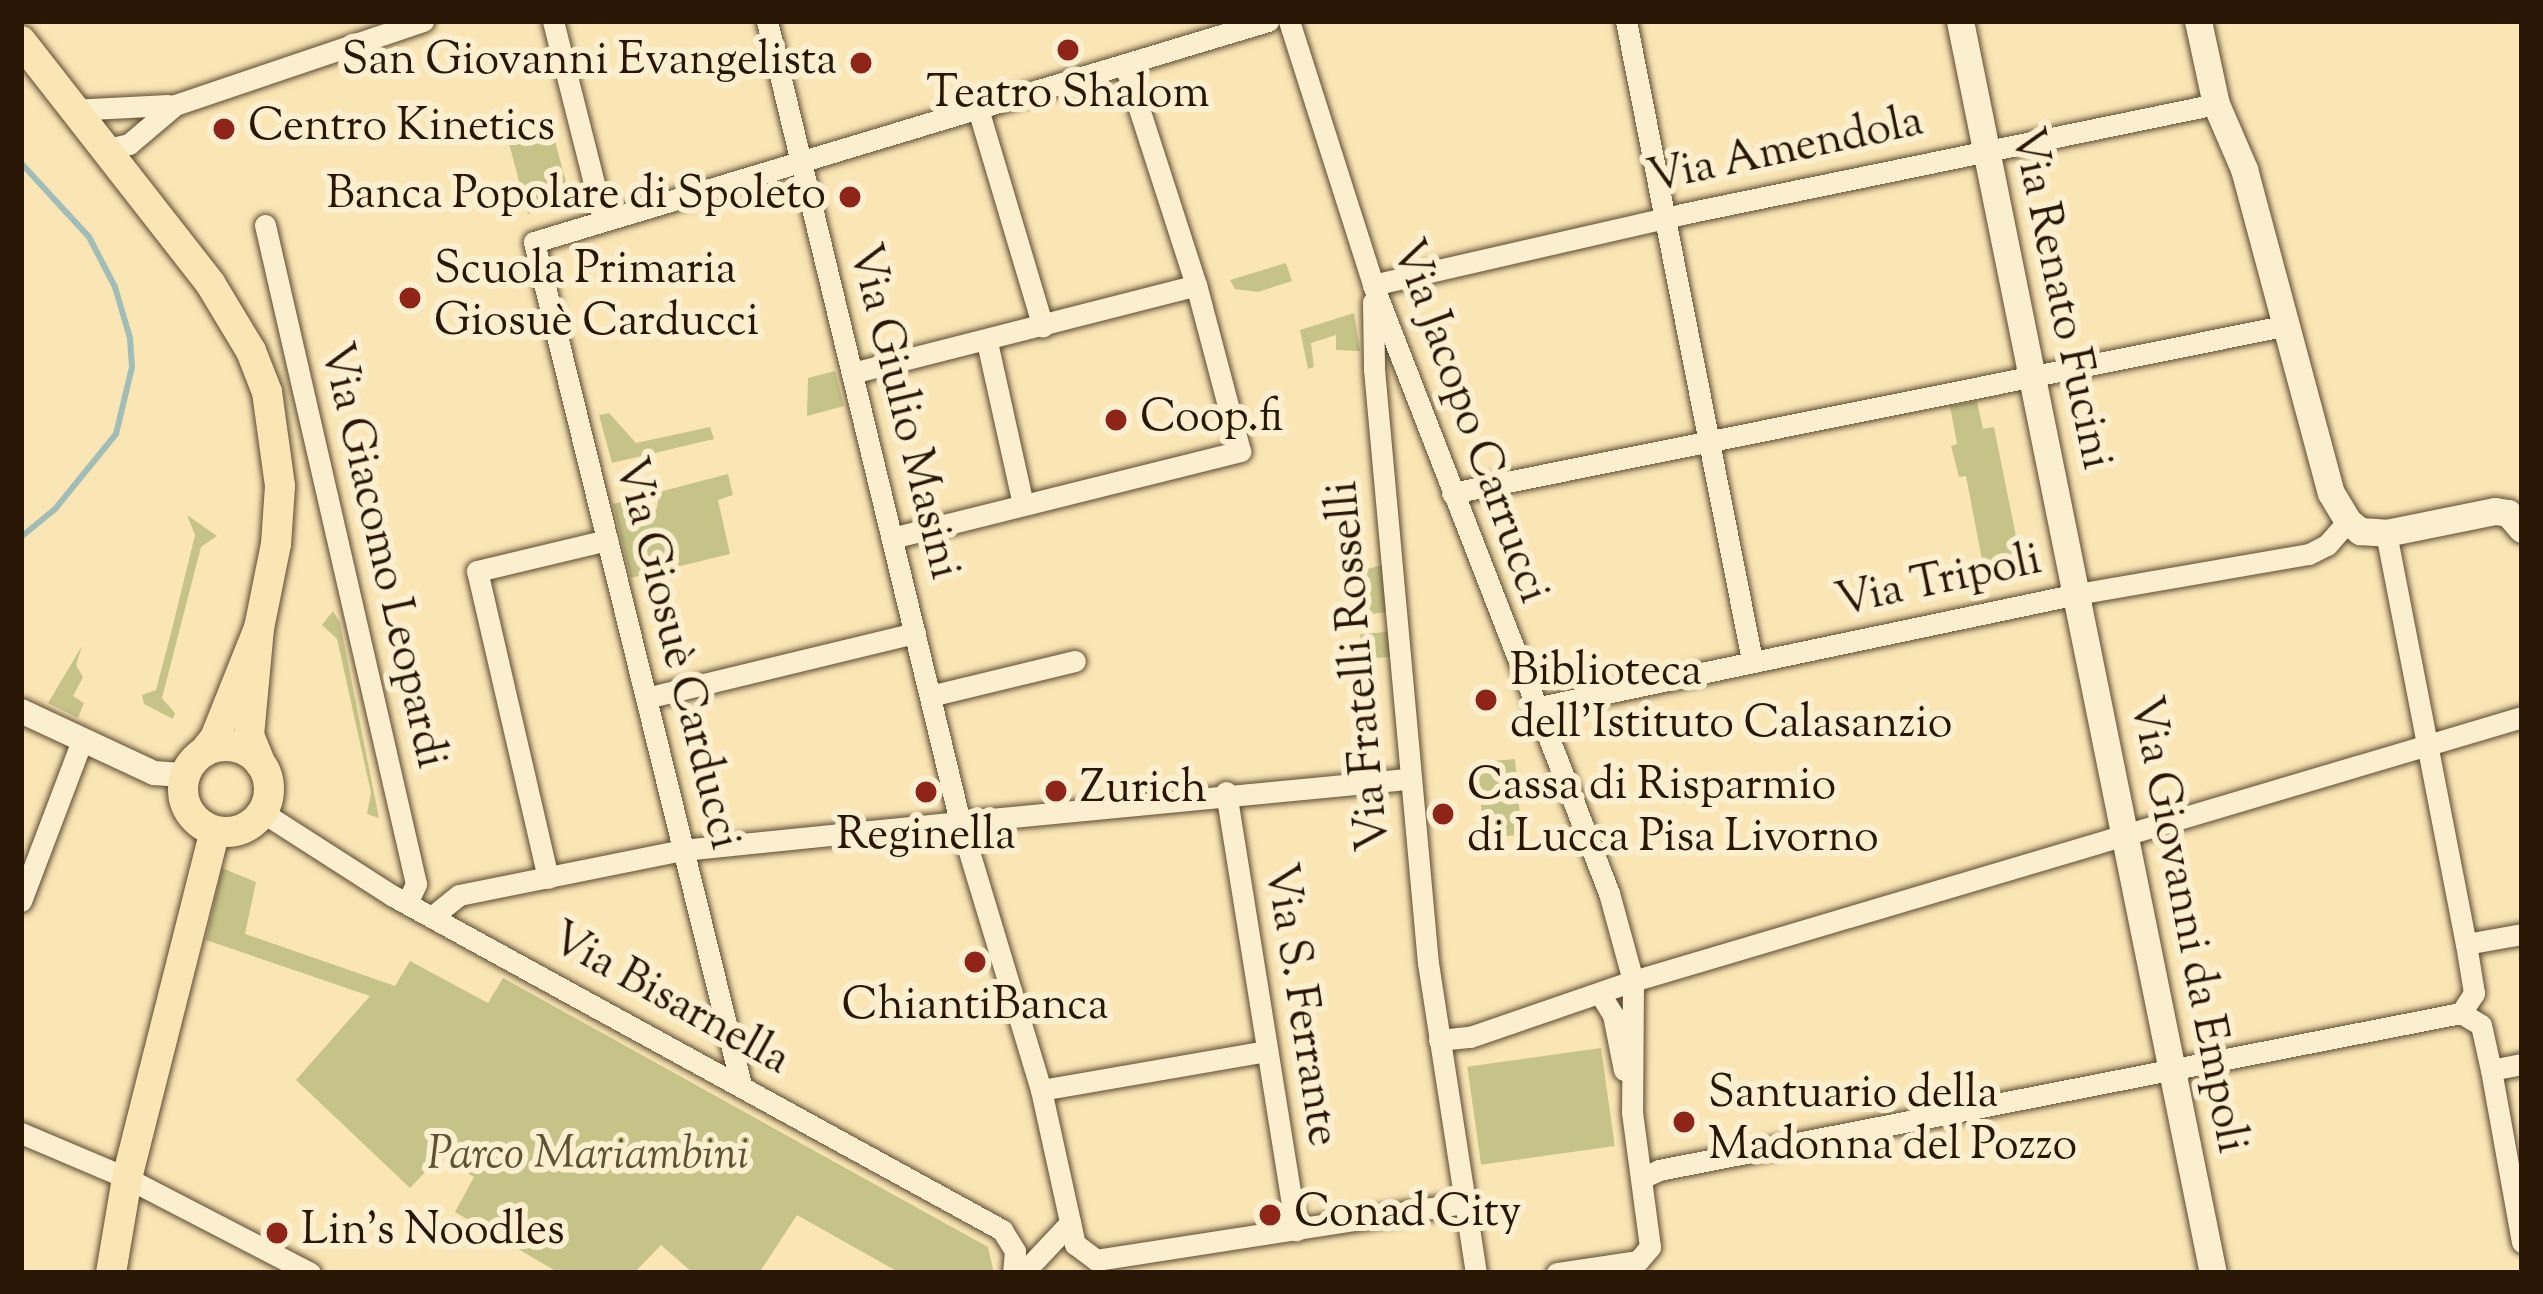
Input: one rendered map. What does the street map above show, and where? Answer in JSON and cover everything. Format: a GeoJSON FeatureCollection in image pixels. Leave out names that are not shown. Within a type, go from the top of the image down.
{"type":"FeatureCollection","features":[{"type":"Feature","properties":{"kind":"main road","name":"Via Renato Fucini"},"geometry":{"type":"LineString","coordinates":[[1960,21],[2077,594]]}},
{"type":"Feature","properties":{"kind":"main road"},"geometry":{"type":"LineString","coordinates":[[2198,21],[2216,104],[2244,170],[2331,493],[2348,521],[2360,531],[2386,533],[2495,511],[2508,513],[2522,529]]}},
{"type":"Feature","properties":{"kind":"main road"},"geometry":{"type":"LineString","coordinates":[[21,41],[210,284],[251,351],[267,392],[280,486],[249,735],[268,792],[262,812],[237,831],[215,831],[188,809],[195,764],[215,738],[259,628]]}},
{"type":"Feature","properties":{"kind":"main road","name":"Via Giovanni da Empoli"},"geometry":{"type":"LineString","coordinates":[[2077,594],[2213,1273]]}},
{"type":"Feature","properties":{"kind":"main road"},"geometry":{"type":"LineString","coordinates":[[195,764],[232,747],[261,765]]}},
{"type":"Feature","properties":{"kind":"main road"},"geometry":{"type":"LineString","coordinates":[[111,1273],[127,1178],[215,831]]}},
{"type":"Feature","properties":{"kind":"street"},"geometry":{"type":"LineString","coordinates":[[88,131],[124,111],[175,104],[396,25],[423,21]]}},
{"type":"Feature","properties":{"kind":"street"},"geometry":{"type":"LineString","coordinates":[[553,21],[603,218],[1126,68],[1268,21]]}},
{"type":"Feature","properties":{"kind":"street","name":"Via Giulio Masini"},"geometry":{"type":"LineString","coordinates":[[767,21],[961,822],[1041,1090],[1072,1233]]}},
{"type":"Feature","properties":{"kind":"street","name":"Via Jacopo Carrucci"},"geometry":{"type":"LineString","coordinates":[[1289,21],[1373,285],[1610,893],[1634,981],[1632,1112]]}},
{"type":"Feature","properties":{"kind":"street"},"geometry":{"type":"LineString","coordinates":[[1626,21],[1752,660]]}},
{"type":"Feature","properties":{"kind":"street"},"geometry":{"type":"LineString","coordinates":[[892,538],[1240,451],[1196,286],[1126,68]]}},
{"type":"Feature","properties":{"kind":"street"},"geometry":{"type":"LineString","coordinates":[[130,184],[141,134],[175,104]]}},
{"type":"Feature","properties":{"kind":"street","name":"Via Amendola"},"geometry":{"type":"LineString","coordinates":[[1373,285],[1665,217],[2216,104]]}},
{"type":"Feature","properties":{"kind":"street"},"geometry":{"type":"LineString","coordinates":[[978,109],[1042,327]]}},
{"type":"Feature","properties":{"kind":"street"},"geometry":{"type":"LineString","coordinates":[[88,131],[141,134]]}},
{"type":"Feature","properties":{"kind":"street","name":"Via Giosuè Carducci"},"geometry":{"type":"LineString","coordinates":[[603,218],[534,242],[741,1085]]}},
{"type":"Feature","properties":{"kind":"street","name":"Via Giacomo Leopardi"},"geometry":{"type":"LineString","coordinates":[[265,225],[416,884],[407,903]]}},
{"type":"Feature","properties":{"kind":"street","name":"Via Fratelli Rosselli"},"geometry":{"type":"LineString","coordinates":[[1373,285],[1374,369],[1409,778],[1439,1040],[1476,1273]]}},
{"type":"Feature","properties":{"kind":"street"},"geometry":{"type":"LineString","coordinates":[[852,373],[1196,286]]}},
{"type":"Feature","properties":{"kind":"street"},"geometry":{"type":"LineString","coordinates":[[1452,493],[2283,326]]}},
{"type":"Feature","properties":{"kind":"street"},"geometry":{"type":"LineString","coordinates":[[986,341],[1023,504]]}},
{"type":"Feature","properties":{"kind":"street","name":"Via Tripoli"},"geometry":{"type":"LineString","coordinates":[[1535,708],[2077,594],[2308,554],[2327,545],[2348,521]]}},
{"type":"Feature","properties":{"kind":"street"},"geometry":{"type":"LineString","coordinates":[[2386,533],[2467,944],[2474,993],[2461,1013]]}},
{"type":"Feature","properties":{"kind":"street"},"geometry":{"type":"LineString","coordinates":[[548,878],[478,572],[609,546]]}},
{"type":"Feature","properties":{"kind":"street"},"geometry":{"type":"LineString","coordinates":[[646,698],[915,633]]}},
{"type":"Feature","properties":{"kind":"street"},"geometry":{"type":"LineString","coordinates":[[930,696],[1075,661]]}},
{"type":"Feature","properties":{"kind":"street"},"geometry":{"type":"LineString","coordinates":[[21,711],[81,743],[154,772],[195,764]]}},
{"type":"Feature","properties":{"kind":"street"},"geometry":{"type":"LineString","coordinates":[[1439,1040],[1470,1037],[1634,981],[2126,831],[2522,717]]}},
{"type":"Feature","properties":{"kind":"street"},"geometry":{"type":"LineString","coordinates":[[23,887],[81,743]]}},
{"type":"Feature","properties":{"kind":"street"},"geometry":{"type":"LineString","coordinates":[[433,916],[459,895],[683,850],[1409,778]]}},
{"type":"Feature","properties":{"kind":"street","name":"Via S. Ferrante"},"geometry":{"type":"LineString","coordinates":[[1226,793],[1295,1229]]}},
{"type":"Feature","properties":{"kind":"street","name":"Via Bisarnella"},"geometry":{"type":"LineString","coordinates":[[262,812],[407,903],[1002,1230],[1015,1251],[1013,1273]]}},
{"type":"Feature","properties":{"kind":"street"},"geometry":{"type":"LineString","coordinates":[[2467,944],[2522,934]]}},
{"type":"Feature","properties":{"kind":"street"},"geometry":{"type":"LineString","coordinates":[[1557,1273],[1638,1261],[1652,1239],[1612,1015],[1600,994]]}},
{"type":"Feature","properties":{"kind":"street"},"geometry":{"type":"LineString","coordinates":[[1642,1178],[1659,1170],[2461,1013],[2481,1025],[2522,1242]]}},
{"type":"Feature","properties":{"kind":"street"},"geometry":{"type":"LineString","coordinates":[[1041,1090],[1267,1051]]}},
{"type":"Feature","properties":{"kind":"street"},"geometry":{"type":"LineString","coordinates":[[2491,1070],[2522,1064]]}},
{"type":"Feature","properties":{"kind":"street"},"geometry":{"type":"LineString","coordinates":[[21,1133],[127,1178],[310,1273]]}},
{"type":"Feature","properties":{"kind":"street"},"geometry":{"type":"LineString","coordinates":[[1079,1273],[1106,1262],[1465,1203]]}},
{"type":"Feature","properties":{"kind":"street"},"geometry":{"type":"LineString","coordinates":[[1023,1273],[1072,1233],[1086,1256],[1106,1262]]}},
{"type":"Feature","properties":{"kind":"green space"},"geometry":{"type":"Polygon","coordinates":[[[552,130],[571,202],[528,214],[509,142],[552,130]]]}},
{"type":"Feature","properties":{"kind":"green space"},"geometry":{"type":"Polygon","coordinates":[[[1286,263],[1292,281],[1258,292],[1235,289],[1230,280],[1286,263]]]}},
{"type":"Feature","properties":{"kind":"green space"},"geometry":{"type":"Polygon","coordinates":[[[1354,313],[1360,351],[1336,350],[1336,335],[1311,343],[1314,367],[1308,369],[1300,330],[1354,313]]]}},
{"type":"Feature","properties":{"kind":"green space"},"geometry":{"type":"Polygon","coordinates":[[[835,371],[844,406],[807,416],[808,378],[835,371]]]}},
{"type":"Feature","properties":{"kind":"green space"},"geometry":{"type":"Polygon","coordinates":[[[1977,401],[1983,429],[1994,427],[2020,556],[1983,565],[1966,476],[1959,477],[1951,446],[1957,444],[1950,406],[1977,401]]]}},
{"type":"Feature","properties":{"kind":"green space"},"geometry":{"type":"Polygon","coordinates":[[[609,413],[636,443],[710,427],[714,439],[612,463],[599,415],[609,413]]]}},
{"type":"Feature","properties":{"kind":"green space"},"geometry":{"type":"Polygon","coordinates":[[[728,474],[733,495],[718,500],[730,554],[631,578],[613,504],[624,501],[631,515],[647,518],[657,508],[659,492],[728,474]]]}},
{"type":"Feature","properties":{"kind":"green space"},"geometry":{"type":"Polygon","coordinates":[[[187,515],[217,536],[201,547],[162,698],[175,713],[173,719],[144,704],[142,695],[156,690],[172,629],[195,535],[187,515]]]}},
{"type":"Feature","properties":{"kind":"green space"},"geometry":{"type":"Polygon","coordinates":[[[1391,563],[1395,611],[1362,615],[1354,572],[1391,563]]]}},
{"type":"Feature","properties":{"kind":"green space"},"geometry":{"type":"Polygon","coordinates":[[[333,611],[340,623],[379,818],[367,814],[371,793],[337,639],[322,625],[333,611]]]}},
{"type":"Feature","properties":{"kind":"green space"},"geometry":{"type":"Polygon","coordinates":[[[1397,631],[1399,656],[1362,659],[1360,634],[1397,631]]]}},
{"type":"Feature","properties":{"kind":"green space"},"geometry":{"type":"Polygon","coordinates":[[[82,646],[76,665],[83,677],[73,696],[84,703],[78,718],[48,703],[82,646]]]}},
{"type":"Feature","properties":{"kind":"green space"},"geometry":{"type":"Polygon","coordinates":[[[1515,759],[1522,835],[1484,838],[1477,762],[1515,759]]]}},
{"type":"Feature","properties":{"kind":"green space","name":"Parco Mariambini"},"geometry":{"type":"Polygon","coordinates":[[[222,868],[256,882],[245,934],[395,986],[410,961],[488,1003],[503,978],[988,1247],[994,1273],[900,1273],[797,1215],[759,1273],[693,1273],[661,1245],[634,1273],[559,1273],[455,1212],[474,1177],[440,1157],[410,1188],[296,1080],[370,996],[206,940],[222,868]]]}},
{"type":"Feature","properties":{"kind":"green space"},"geometry":{"type":"Polygon","coordinates":[[[1601,1048],[1615,1146],[1481,1165],[1467,1067],[1601,1048]]]}},
{"type":"Feature","properties":{"kind":"waterway"},"geometry":{"type":"LineString","coordinates":[[21,163],[89,237],[115,287],[130,338],[132,367],[116,434],[55,509],[21,537]]}},
{"type":"Feature","properties":{"kind":"place","name":"Teatro Shalom"},"geometry":{"type":"Point","coordinates":[1068,50]}},
{"type":"Feature","properties":{"kind":"place","name":"San Giovanni Evangelista"},"geometry":{"type":"Point","coordinates":[861,63]}},
{"type":"Feature","properties":{"kind":"place","name":"Centro Kinetics"},"geometry":{"type":"Point","coordinates":[224,129]}},
{"type":"Feature","properties":{"kind":"place","name":"Banca Popolare di Spoleto"},"geometry":{"type":"Point","coordinates":[850,197]}},
{"type":"Feature","properties":{"kind":"place","name":"Scuola Primaria Giosuè Carducci"},"geometry":{"type":"Point","coordinates":[410,298]}},
{"type":"Feature","properties":{"kind":"place","name":"Coop.fi"},"geometry":{"type":"Point","coordinates":[1116,420]}},
{"type":"Feature","properties":{"kind":"place","name":"Biblioteca dell'Istituto Calasanzio"},"geometry":{"type":"Point","coordinates":[1486,700]}},
{"type":"Feature","properties":{"kind":"place","name":"Zurich"},"geometry":{"type":"Point","coordinates":[1056,791]}},
{"type":"Feature","properties":{"kind":"place","name":"Reginella"},"geometry":{"type":"Point","coordinates":[926,792]}},
{"type":"Feature","properties":{"kind":"place","name":"Cassa di Risparmio di Lucca Pisa Livorno"},"geometry":{"type":"Point","coordinates":[1443,814]}},
{"type":"Feature","properties":{"kind":"place","name":"ChiantiBanca"},"geometry":{"type":"Point","coordinates":[975,962]}},
{"type":"Feature","properties":{"kind":"place","name":"Santuario della Madonna del Pozzo"},"geometry":{"type":"Point","coordinates":[1684,1122]}},
{"type":"Feature","properties":{"kind":"place","name":"Conad City"},"geometry":{"type":"Point","coordinates":[1270,1215]}},
{"type":"Feature","properties":{"kind":"place","name":"Lin's Noodles"},"geometry":{"type":"Point","coordinates":[277,1233]}}]}
